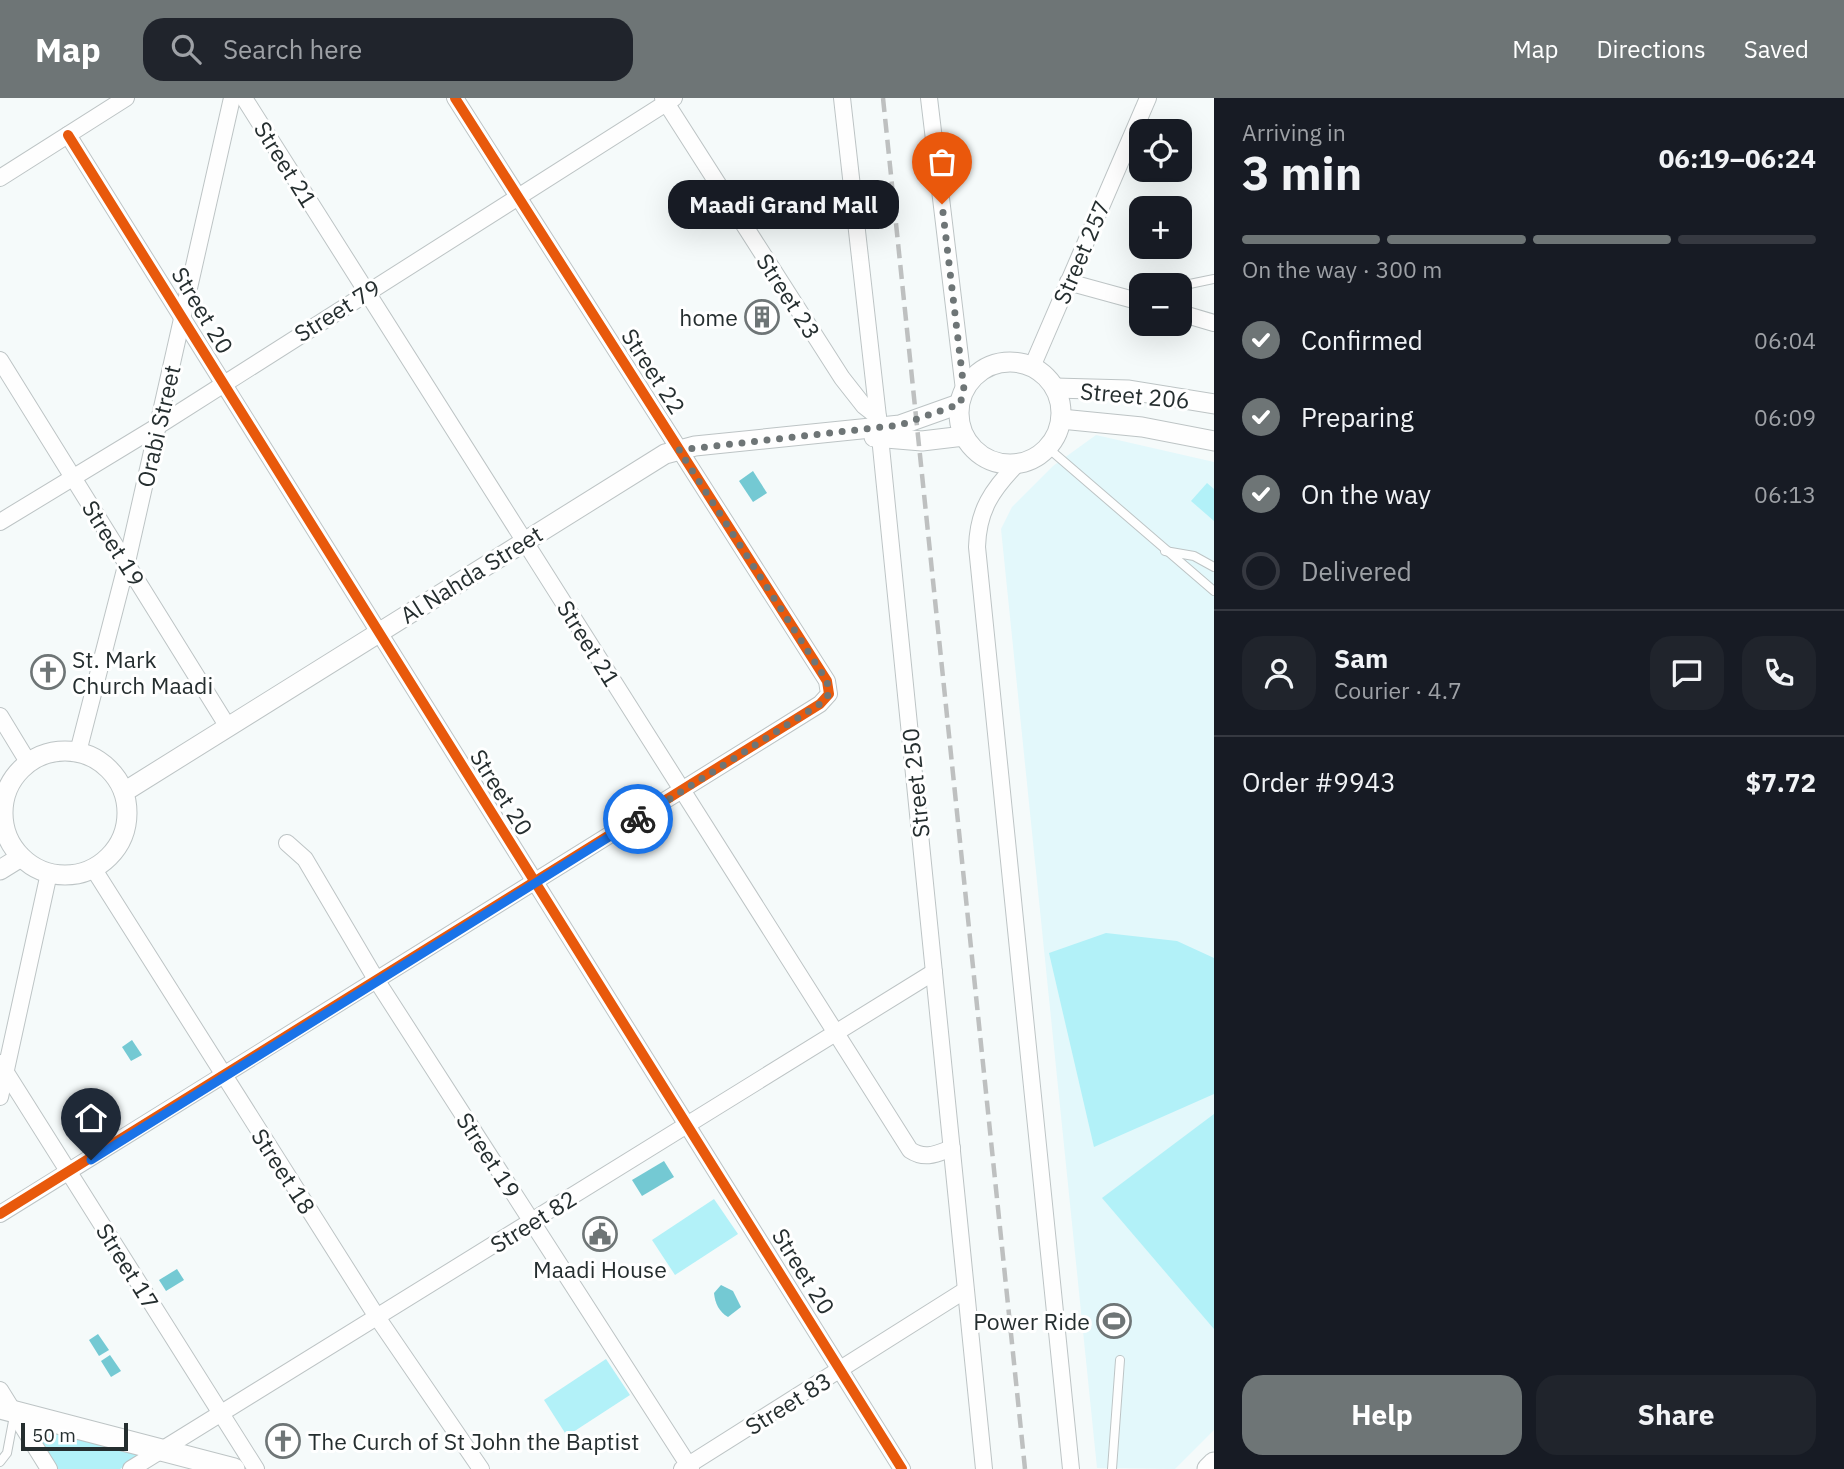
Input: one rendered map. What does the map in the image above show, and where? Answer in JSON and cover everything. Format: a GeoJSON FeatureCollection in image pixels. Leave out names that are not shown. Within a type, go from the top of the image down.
{"type":"FeatureCollection","features":[{"type":"Feature","properties":{"kind":"main road"},"geometry":{"type":"LineString","coordinates":[[7,1410],[234,1469]]}},
{"type":"Feature","properties":{"kind":"main road"},"geometry":{"type":"LineString","coordinates":[[1208,1469],[1214,1463]]}},
{"type":"Feature","properties":{"kind":"street"},"geometry":{"type":"LineString","coordinates":[[0,178],[126,98]]}},
{"type":"Feature","properties":{"kind":"street","name":"Orabi Street"},"geometry":{"type":"LineString","coordinates":[[78,752],[127,562],[232,98]]}},
{"type":"Feature","properties":{"kind":"street","name":"Street 21"},"geometry":{"type":"LineString","coordinates":[[244,98],[910,1150],[919,1156],[930,1156],[952,1147]]}},
{"type":"Feature","properties":{"kind":"street","name":"Street 22"},"geometry":{"type":"LineString","coordinates":[[455,98],[830,690],[824,702],[681,792]]}},
{"type":"Feature","properties":{"kind":"street","name":"Street 250"},"geometry":{"type":"LineString","coordinates":[[842,98],[879,428],[984,1469]]}},
{"type":"Feature","properties":{"kind":"street"},"geometry":{"type":"LineString","coordinates":[[929,98],[964,436],[973,449],[986,458],[1017,464],[1034,459],[1048,448],[1061,419],[1061,403],[1055,388],[1032,366],[1019,363],[993,365],[972,379],[962,397]]}},
{"type":"Feature","properties":{"kind":"street","name":"Street 257"},"geometry":{"type":"LineString","coordinates":[[1032,366],[1148,98]]}},
{"type":"Feature","properties":{"kind":"street","name":"Street 79"},"geometry":{"type":"LineString","coordinates":[[0,522],[158,426],[221,383],[668,100]]}},
{"type":"Feature","properties":{"kind":"street","name":"Street 23"},"geometry":{"type":"LineString","coordinates":[[668,100],[842,378],[879,428]]}},
{"type":"Feature","properties":{"kind":"street","name":"Street 20"},"geometry":{"type":"LineString","coordinates":[[68,135],[902,1469]]}},
{"type":"Feature","properties":{"kind":"street"},"geometry":{"type":"LineString","coordinates":[[1068,282],[1129,299]]}},
{"type":"Feature","properties":{"kind":"street"},"geometry":{"type":"LineString","coordinates":[[1192,317],[1214,323]]}},
{"type":"Feature","properties":{"kind":"street","name":"Street 19"},"geometry":{"type":"LineString","coordinates":[[0,360],[228,727]]}},
{"type":"Feature","properties":{"kind":"street","name":"Street 206"},"geometry":{"type":"LineString","coordinates":[[1055,388],[1129,390],[1214,404]]}},
{"type":"Feature","properties":{"kind":"street","name":"Al Nahda Street"},"geometry":{"type":"LineString","coordinates":[[124,792],[651,462],[679,450],[879,428],[920,420],[962,397]]}},
{"type":"Feature","properties":{"kind":"street","name":"Street 206"},"geometry":{"type":"LineString","coordinates":[[1061,419],[1142,427],[1214,441]]}},
{"type":"Feature","properties":{"kind":"street","name":"Al Nahda Street"},"geometry":{"type":"LineString","coordinates":[[879,428],[922,441],[964,436]]}},
{"type":"Feature","properties":{"kind":"street"},"geometry":{"type":"LineString","coordinates":[[1017,464],[995,487],[981,511],[977,547],[1071,1469]]}},
{"type":"Feature","properties":{"kind":"street"},"geometry":{"type":"LineString","coordinates":[[0,716],[28,762]]}},
{"type":"Feature","properties":{"kind":"street"},"geometry":{"type":"LineString","coordinates":[[60,751],[78,752],[97,760],[113,774],[124,792],[127,810],[125,828],[107,858],[93,868],[78,874],[49,873],[21,857],[7,834],[1,808],[11,782],[28,762],[60,751]]}},
{"type":"Feature","properties":{"kind":"street"},"geometry":{"type":"LineString","coordinates":[[0,1214],[69,1174],[681,792]]}},
{"type":"Feature","properties":{"kind":"street","name":"Street 19"},"geometry":{"type":"LineString","coordinates":[[287,843],[305,859],[377,981],[687,1468]]}},
{"type":"Feature","properties":{"kind":"street"},"geometry":{"type":"LineString","coordinates":[[0,870],[21,857]]}},
{"type":"Feature","properties":{"kind":"street","name":"Street 18"},"geometry":{"type":"LineString","coordinates":[[93,868],[377,1317],[481,1469]]}},
{"type":"Feature","properties":{"kind":"street"},"geometry":{"type":"LineString","coordinates":[[0,1097],[3,1067],[49,873]]}},
{"type":"Feature","properties":{"kind":"street","name":"Street 82"},"geometry":{"type":"LineString","coordinates":[[131,1469],[934,972]]}},
{"type":"Feature","properties":{"kind":"street","name":"Street 17"},"geometry":{"type":"LineString","coordinates":[[3,1067],[256,1469]]}},
{"type":"Feature","properties":{"kind":"street","name":"Street 83"},"geometry":{"type":"LineString","coordinates":[[687,1468],[964,1291]]}},
{"type":"Feature","properties":{"kind":"street"},"geometry":{"type":"LineString","coordinates":[[0,1390],[7,1410],[49,1469]]}},
{"type":"Feature","properties":{"kind":"lane"},"geometry":{"type":"LineString","coordinates":[[1192,284],[1214,279]]}},
{"type":"Feature","properties":{"kind":"lane"},"geometry":{"type":"LineString","coordinates":[[1118,296],[1129,294]]}},
{"type":"Feature","properties":{"kind":"lane"},"geometry":{"type":"LineString","coordinates":[[1048,448],[1211,589],[1214,579]]}},
{"type":"Feature","properties":{"kind":"lane"},"geometry":{"type":"LineString","coordinates":[[1165,551],[1194,556],[1214,567]]}},
{"type":"Feature","properties":{"kind":"lane"},"geometry":{"type":"LineString","coordinates":[[1112,1469],[1120,1360]]}},
{"type":"Feature","properties":{"kind":"lane"},"geometry":{"type":"LineString","coordinates":[[0,1462],[7,1454],[7,1410]]}},
{"type":"Feature","properties":{"kind":"shaded area"},"geometry":{"type":"Polygon","coordinates":[[[1096,435],[1214,462],[1214,1430],[1175,1469],[1097,1468],[1001,529],[1012,507],[1053,466],[1096,435]]]}},
{"type":"Feature","properties":{"kind":"shaded area"},"geometry":{"type":"Polygon","coordinates":[[[753,471],[767,493],[753,502],[739,481],[753,471]]]}},
{"type":"Feature","properties":{"kind":"shaded area"},"geometry":{"type":"Polygon","coordinates":[[[1207,483],[1214,489],[1214,521],[1191,501],[1207,483]]]}},
{"type":"Feature","properties":{"kind":"shaded area"},"geometry":{"type":"Polygon","coordinates":[[[1106,933],[1177,941],[1214,958],[1214,1094],[1094,1147],[1049,953],[1106,933]]]}},
{"type":"Feature","properties":{"kind":"shaded area"},"geometry":{"type":"Polygon","coordinates":[[[132,1040],[142,1055],[131,1061],[122,1047],[132,1040]]]}},
{"type":"Feature","properties":{"kind":"shaded area"},"geometry":{"type":"Polygon","coordinates":[[[1214,1114],[1214,1329],[1102,1198],[1214,1114]]]}},
{"type":"Feature","properties":{"kind":"shaded area"},"geometry":{"type":"Polygon","coordinates":[[[664,1161],[674,1177],[642,1196],[632,1180],[664,1161]]]}},
{"type":"Feature","properties":{"kind":"shaded area"},"geometry":{"type":"Polygon","coordinates":[[[714,1199],[738,1234],[675,1275],[652,1240],[714,1199]]]}},
{"type":"Feature","properties":{"kind":"shaded area"},"geometry":{"type":"Polygon","coordinates":[[[177,1269],[184,1280],[166,1291],[159,1280],[177,1269]]]}},
{"type":"Feature","properties":{"kind":"shaded area"},"geometry":{"type":"Polygon","coordinates":[[[721,1285],[733,1291],[741,1307],[728,1317],[716,1304],[714,1293],[721,1285]]]}},
{"type":"Feature","properties":{"kind":"shaded area"},"geometry":{"type":"Polygon","coordinates":[[[98,1334],[109,1350],[99,1356],[89,1340],[98,1334]]]}},
{"type":"Feature","properties":{"kind":"shaded area"},"geometry":{"type":"Polygon","coordinates":[[[110,1355],[121,1371],[111,1377],[101,1361],[110,1355]]]}},
{"type":"Feature","properties":{"kind":"shaded area"},"geometry":{"type":"Polygon","coordinates":[[[606,1359],[630,1395],[567,1436],[544,1400],[606,1359]]]}},
{"type":"Feature","properties":{"kind":"shaded area"},"geometry":{"type":"Polygon","coordinates":[[[26,1420],[147,1453],[120,1469],[56,1469],[26,1420]]]}},
{"type":"Feature","properties":{"kind":"railway"},"geometry":{"type":"LineString","coordinates":[[883,98],[1025,1469]]}},
{"type":"Feature","properties":{"kind":"cycle path"},"geometry":{"type":"LineString","coordinates":[[0,1214],[820,704],[829,694],[827,681],[455,98]]}},
{"type":"Feature","properties":{"kind":"cycle path"},"geometry":{"type":"LineString","coordinates":[[68,135],[902,1469]]}},
{"type":"Feature","properties":{"kind":"way so far"},"geometry":{"type":"LineString","coordinates":[[638,819],[824,702],[830,690],[827,681],[679,450],[846,430],[879,429],[920,420],[960,404],[964,390],[942,204]]}},
{"type":"Feature","properties":{"kind":"place","name":"Maadi Grand Mall"},"geometry":{"type":"Point","coordinates":[942,204]}},
{"type":"Feature","properties":{"kind":"place","name":"home"},"geometry":{"type":"Point","coordinates":[762,317]}},
{"type":"Feature","properties":{"kind":"place","name":"St. Mark Church Maadi"},"geometry":{"type":"Point","coordinates":[48,672]}},
{"type":"Feature","properties":{"kind":"place","name":"Maadi House"},"geometry":{"type":"Point","coordinates":[600,1234]}},
{"type":"Feature","properties":{"kind":"place","name":"Power Ride"},"geometry":{"type":"Point","coordinates":[1114,1321]}},
{"type":"Feature","properties":{"kind":"place","name":"The Curch of St John the Baptist"},"geometry":{"type":"Point","coordinates":[283,1441]}},
{"type":"Feature","properties":{"kind":"route"},"geometry":{"type":"LineString","coordinates":[[91,1160],[638,819]]}}]}
